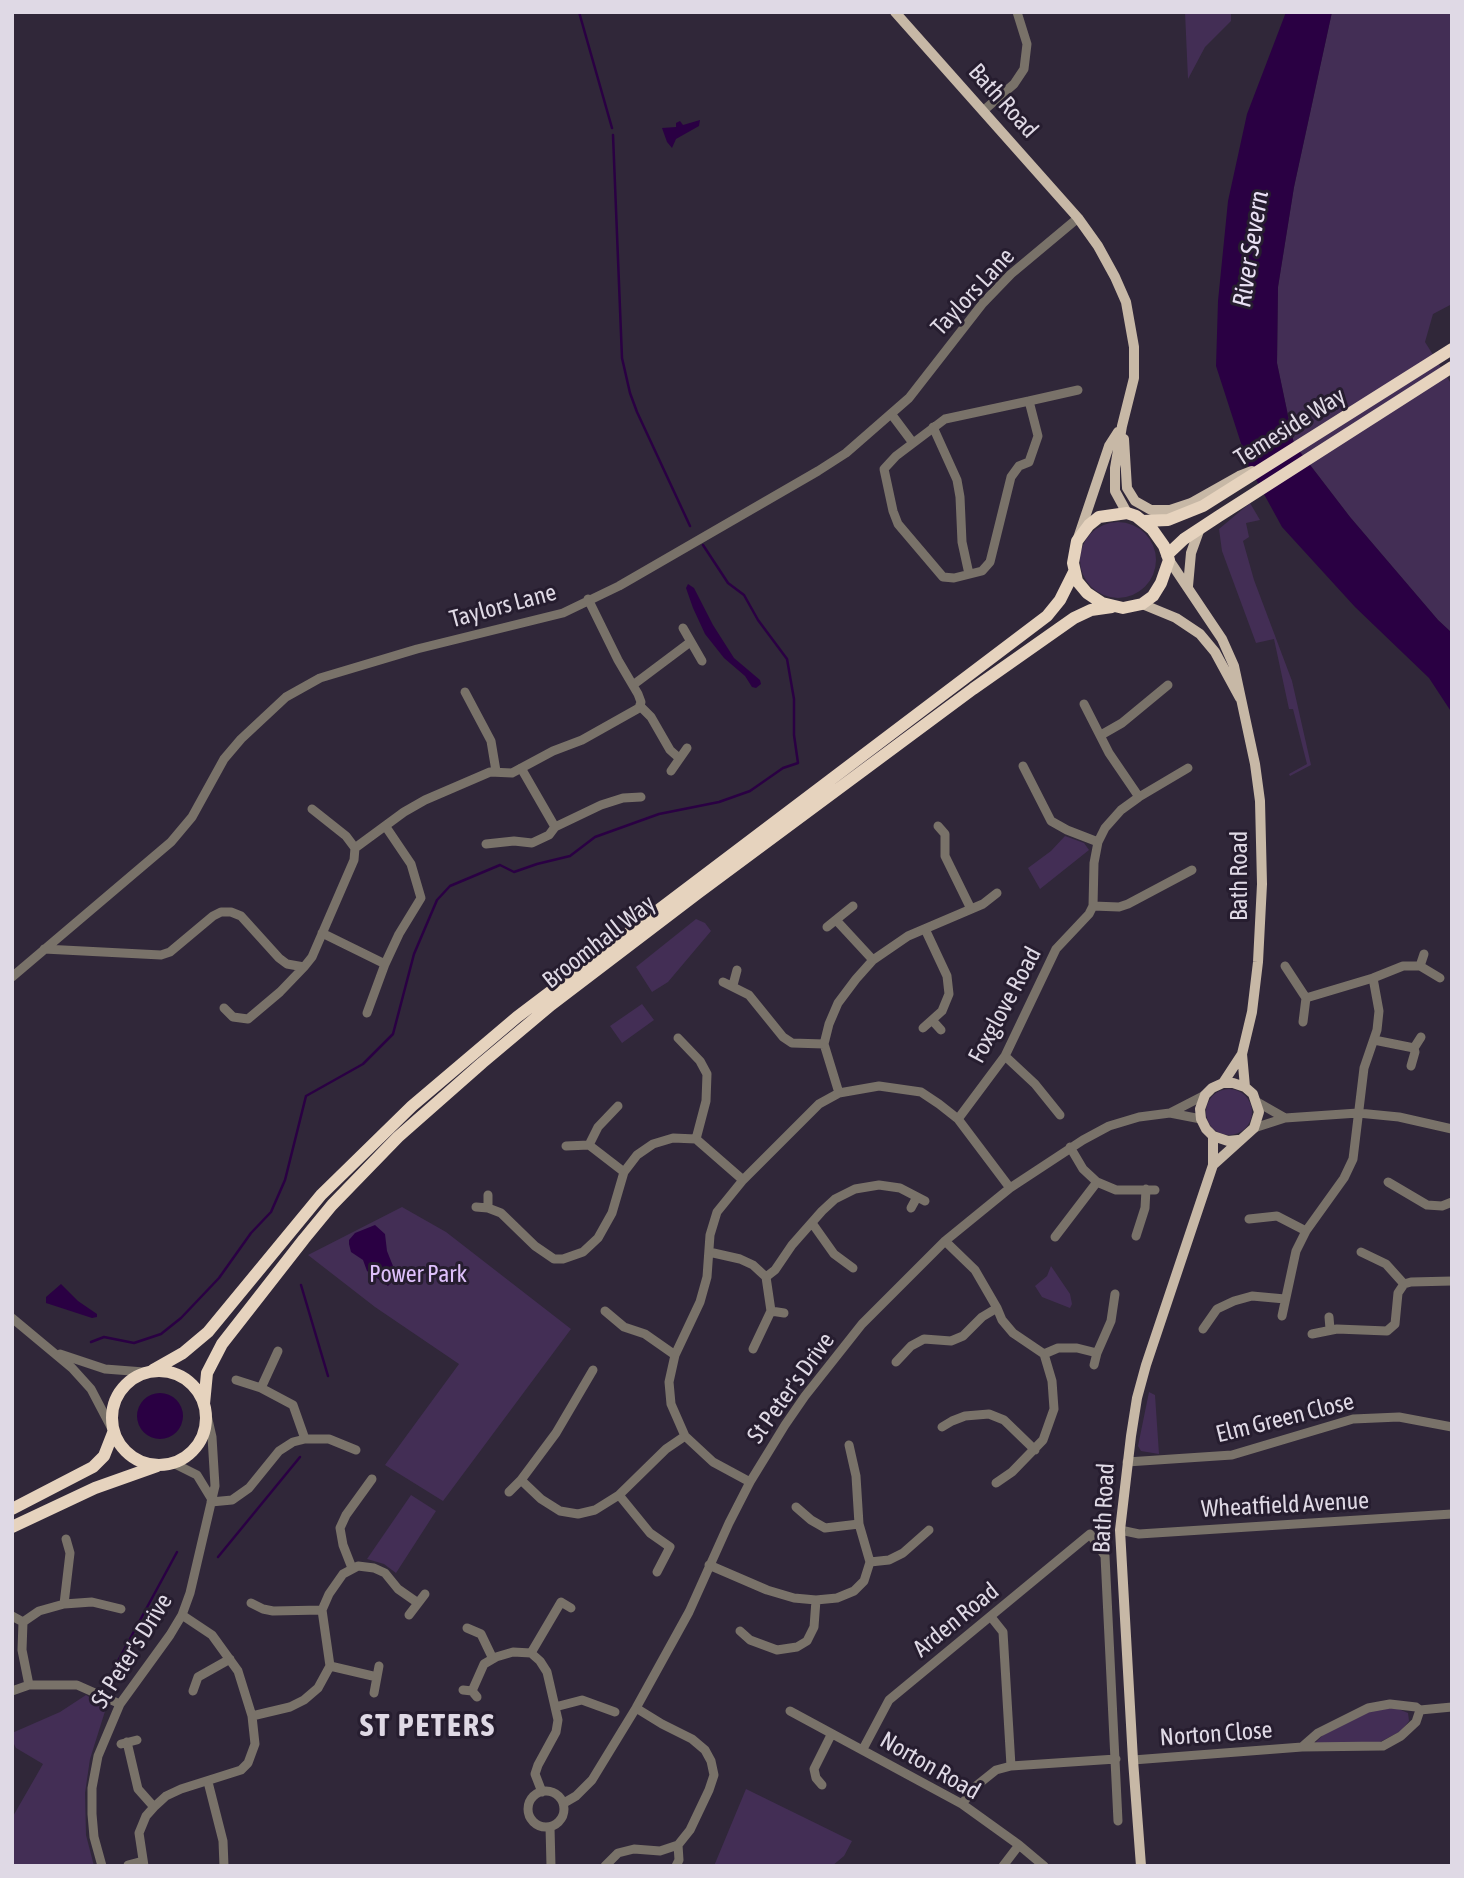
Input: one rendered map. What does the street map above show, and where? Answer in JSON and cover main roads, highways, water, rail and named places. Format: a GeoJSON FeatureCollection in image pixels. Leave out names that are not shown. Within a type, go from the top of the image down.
{"type":"FeatureCollection","features":[{"type":"Feature","properties":{"kind":"highway","name":"Temeside Way"},"geometry":{"type":"LineString","coordinates":[[1143,521],[1168,520],[1182,516],[1448,351]]}},
{"type":"Feature","properties":{"kind":"highway","name":"Temeside Way"},"geometry":{"type":"LineString","coordinates":[[1168,557],[1200,528],[1452,367]]}},
{"type":"Feature","properties":{"kind":"highway"},"geometry":{"type":"LineString","coordinates":[[1127,513],[1152,529],[1168,557],[1161,583],[1153,596],[1142,604],[1112,607],[1093,599],[1081,588],[1074,572],[1074,553],[1077,541],[1089,524],[1099,517],[1127,513]]}},
{"type":"Feature","properties":{"kind":"highway","name":"Broomhall Way"},"geometry":{"type":"LineString","coordinates":[[148,1371],[183,1353],[208,1332],[321,1195],[412,1106],[548,993],[1047,615],[1060,600],[1074,572]]}},
{"type":"Feature","properties":{"kind":"highway","name":"Broomhall Way"},"geometry":{"type":"LineString","coordinates":[[206,1410],[207,1373],[222,1344],[332,1205],[398,1137],[551,1005],[698,893],[991,676],[1074,618],[1091,610],[1112,607]]}},
{"type":"Feature","properties":{"kind":"highway"},"geometry":{"type":"LineString","coordinates":[[12,1509],[93,1467],[104,1456],[119,1395],[133,1378],[148,1371],[170,1372],[180,1376],[193,1387],[206,1410],[205,1430],[195,1450],[181,1461],[95,1488],[12,1527]]}},
{"type":"Feature","properties":{"kind":"highway"},"geometry":{"type":"LineString","coordinates":[[112,1431],[118,1443],[135,1458],[167,1464]]}},
{"type":"Feature","properties":{"kind":"main road","name":"Bath Road"},"geometry":{"type":"LineString","coordinates":[[895,12],[1078,218],[1115,277],[1126,302],[1133,336],[1134,378],[1122,426]]}},
{"type":"Feature","properties":{"kind":"main road"},"geometry":{"type":"LineString","coordinates":[[1122,426],[1127,488],[1142,506],[1151,510],[1170,510],[1219,492]]}},
{"type":"Feature","properties":{"kind":"main road"},"geometry":{"type":"LineString","coordinates":[[1122,426],[1115,468],[1115,491],[1127,513]]}},
{"type":"Feature","properties":{"kind":"main road"},"geometry":{"type":"LineString","coordinates":[[1077,541],[1109,446],[1122,426]]}},
{"type":"Feature","properties":{"kind":"main road"},"geometry":{"type":"LineString","coordinates":[[1188,588],[1191,553],[1200,528]]}},
{"type":"Feature","properties":{"kind":"main road","name":"Bath Road"},"geometry":{"type":"LineString","coordinates":[[1168,557],[1222,639],[1234,666],[1260,801],[1262,884],[1258,962],[1252,1012],[1242,1054],[1245,1087],[1257,1102],[1259,1112],[1254,1128],[1213,1165]]}},
{"type":"Feature","properties":{"kind":"main road","name":"Bath Road"},"geometry":{"type":"LineString","coordinates":[[1142,604],[1176,618],[1200,634],[1214,652],[1240,698]]}},
{"type":"Feature","properties":{"kind":"main road","name":"Bath Road"},"geometry":{"type":"LineString","coordinates":[[1141,1866],[1132,1760],[1120,1530],[1127,1462],[1137,1398],[1146,1365],[1213,1165],[1213,1136],[1201,1119],[1200,1109],[1205,1095],[1223,1083],[1242,1054]]}},
{"type":"Feature","properties":{"kind":"main road"},"geometry":{"type":"LineString","coordinates":[[1223,1083],[1245,1087]]}},
{"type":"Feature","properties":{"kind":"main road"},"geometry":{"type":"LineString","coordinates":[[1213,1136],[1228,1141],[1238,1140]]}},
{"type":"Feature","properties":{"kind":"water","name":"River Severn"},"geometry":{"type":"Polygon","coordinates":[[[1286,12],[1332,12],[1294,187],[1278,287],[1277,363],[1294,444],[1350,517],[1452,633],[1452,713],[1429,678],[1355,607],[1282,527],[1248,465],[1216,366],[1218,301],[1228,201],[1247,114],[1286,12]]]}},
{"type":"Feature","properties":{"kind":"water"},"geometry":{"type":"Polygon","coordinates":[[[700,120],[699,126],[676,139],[672,148],[667,142],[662,128],[676,127],[676,123],[680,121],[683,125],[700,120]]]}},
{"type":"Feature","properties":{"kind":"water"},"geometry":{"type":"Polygon","coordinates":[[[688,584],[694,588],[734,658],[760,680],[761,684],[756,688],[724,658],[705,634],[686,588],[688,584]]]}},
{"type":"Feature","properties":{"kind":"water"},"geometry":{"type":"Polygon","coordinates":[[[375,1225],[385,1234],[387,1251],[397,1276],[388,1286],[367,1271],[363,1260],[351,1252],[349,1244],[355,1233],[375,1225]]]}},
{"type":"Feature","properties":{"kind":"water"},"geometry":{"type":"Polygon","coordinates":[[[61,1284],[78,1301],[97,1314],[97,1317],[92,1318],[46,1303],[46,1297],[61,1284]]]}},
{"type":"Feature","properties":{"kind":"water"},"geometry":{"type":"Polygon","coordinates":[[[160,1393],[176,1400],[183,1416],[176,1432],[160,1439],[144,1432],[137,1416],[144,1400],[160,1393]]]}},
{"type":"Feature","properties":{"kind":"waterway"},"geometry":{"type":"LineString","coordinates":[[579,12],[612,128]]}},
{"type":"Feature","properties":{"kind":"waterway"},"geometry":{"type":"LineString","coordinates":[[613,135],[622,358],[637,412],[690,526]]}},
{"type":"Feature","properties":{"kind":"waterway"},"geometry":{"type":"LineString","coordinates":[[91,1342],[104,1337],[134,1343],[161,1334],[181,1318],[219,1278],[251,1233],[271,1212],[285,1180],[306,1096],[363,1064],[393,1034],[414,954],[437,900],[450,886],[500,865],[514,872],[570,856],[595,837],[659,814],[719,802],[750,791],[783,768],[798,763],[794,735],[794,699],[787,659],[758,620],[744,595],[728,583],[703,545]]}},
{"type":"Feature","properties":{"kind":"waterway"},"geometry":{"type":"LineString","coordinates":[[301,1285],[328,1376]]}},
{"type":"Feature","properties":{"kind":"waterway"},"geometry":{"type":"LineString","coordinates":[[218,1557],[300,1457]]}},
{"type":"Feature","properties":{"kind":"waterway"},"geometry":{"type":"LineString","coordinates":[[106,1683],[177,1552]]}},
{"type":"Feature","properties":{"kind":"district","name":"ST PETERS"},"geometry":{"type":"Point","coordinates":[428,1726]}},
{"type":"Feature","properties":{"kind":"park label","name":"Power Park"},"geometry":{"type":"Point","coordinates":[418,1274]}}]}
